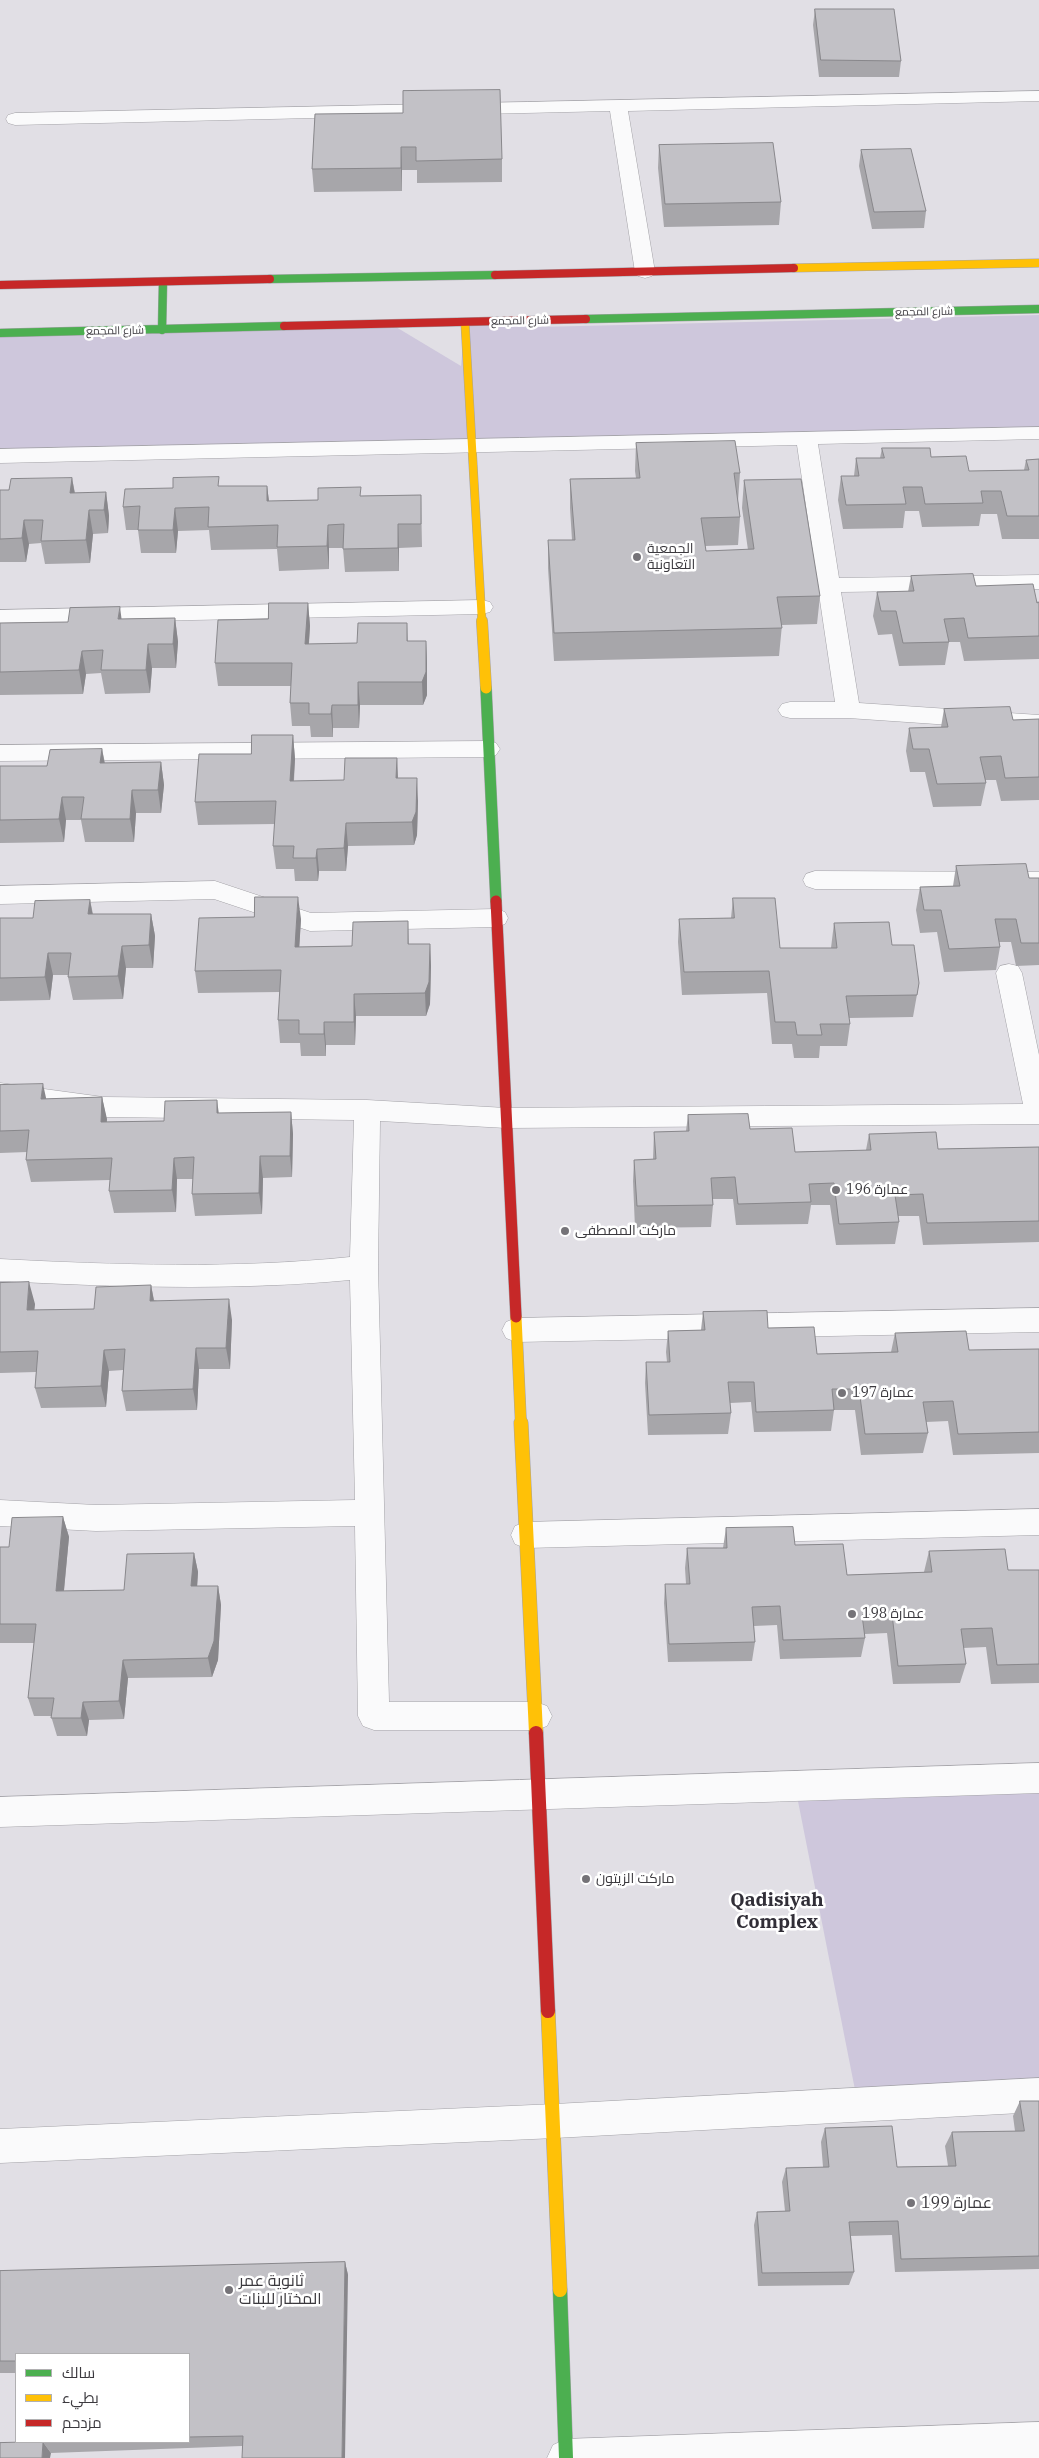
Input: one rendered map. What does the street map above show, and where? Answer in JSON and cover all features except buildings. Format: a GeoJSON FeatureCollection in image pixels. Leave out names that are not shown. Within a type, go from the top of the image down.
{"type":"FeatureCollection","features":[{"type":"Feature","properties":{"kind":"street"},"geometry":{"type":"LineString","coordinates":[[15,119],[1039,96]]}},
{"type":"Feature","properties":{"kind":"street"},"geometry":{"type":"LineString","coordinates":[[618,105],[645,272]]}},
{"type":"Feature","properties":{"kind":"street"},"geometry":{"type":"LineString","coordinates":[[0,285],[1039,263]]}},
{"type":"Feature","properties":{"kind":"street"},"geometry":{"type":"LineString","coordinates":[[162,330],[163,282]]}},
{"type":"Feature","properties":{"kind":"street","name":"شارع المجمع"},"geometry":{"type":"LineString","coordinates":[[0,333],[1039,309]]}},
{"type":"Feature","properties":{"kind":"street"},"geometry":{"type":"LineString","coordinates":[[465,323],[482,607],[536,1716],[555,2121],[566,2458],[1039,2441]]}},
{"type":"Feature","properties":{"kind":"street"},"geometry":{"type":"LineString","coordinates":[[0,456],[1039,433]]}},
{"type":"Feature","properties":{"kind":"street"},"geometry":{"type":"LineString","coordinates":[[806,438],[848,710]]}},
{"type":"Feature","properties":{"kind":"street"},"geometry":{"type":"LineString","coordinates":[[829,585],[1039,582]]}},
{"type":"Feature","properties":{"kind":"street"},"geometry":{"type":"LineString","coordinates":[[0,617],[482,607]]}},
{"type":"Feature","properties":{"kind":"street"},"geometry":{"type":"LineString","coordinates":[[790,710],[848,710],[1039,723]]}},
{"type":"Feature","properties":{"kind":"street"},"geometry":{"type":"LineString","coordinates":[[0,754],[488,749]]}},
{"type":"Feature","properties":{"kind":"street"},"geometry":{"type":"LineString","coordinates":[[815,880],[1039,881]]}},
{"type":"Feature","properties":{"kind":"street"},"geometry":{"type":"LineString","coordinates":[[0,895],[215,890],[310,922],[496,918]]}},
{"type":"Feature","properties":{"kind":"street"},"geometry":{"type":"LineString","coordinates":[[0,1093],[103,1107],[223,1106],[366,1110],[506,1118],[1039,1114],[1009,973]]}},
{"type":"Feature","properties":{"kind":"street"},"geometry":{"type":"LineString","coordinates":[[366,1110],[364,1267],[374,1716],[536,1716]]}},
{"type":"Feature","properties":{"kind":"street"},"geometry":{"type":"LineString","coordinates":[[0,1270],[100,1275],[284,1275],[364,1267]]}},
{"type":"Feature","properties":{"kind":"street"},"geometry":{"type":"LineString","coordinates":[[516,1330],[1039,1320]]}},
{"type":"Feature","properties":{"kind":"street"},"geometry":{"type":"LineString","coordinates":[[0,1513],[96,1518],[370,1513]]}},
{"type":"Feature","properties":{"kind":"street"},"geometry":{"type":"LineString","coordinates":[[526,1535],[1039,1522]]}},
{"type":"Feature","properties":{"kind":"street"},"geometry":{"type":"LineString","coordinates":[[0,1812],[1039,1778]]}},
{"type":"Feature","properties":{"kind":"street"},"geometry":{"type":"LineString","coordinates":[[0,2146],[555,2121],[1039,2095]]}},
{"type":"Feature","properties":{"kind":"shaded area"},"geometry":{"type":"Polygon","coordinates":[[[1039,315],[1039,432],[0,455],[0,334],[391,324],[461,366],[465,323],[538,327],[1039,315]]]}},
{"type":"Feature","properties":{"kind":"shaded area"},"geometry":{"type":"Polygon","coordinates":[[[1039,1778],[1039,2095],[858,2105],[795,1786],[1039,1778]]]}},
{"type":"Feature","properties":{"kind":"traffic: fast"},"geometry":{"type":"LineString","coordinates":[[270,279],[495,275]]}},
{"type":"Feature","properties":{"kind":"traffic: fast"},"geometry":{"type":"LineString","coordinates":[[162,330],[163,282]]}},
{"type":"Feature","properties":{"kind":"traffic: fast"},"geometry":{"type":"LineString","coordinates":[[586,319],[1039,309]]}},
{"type":"Feature","properties":{"kind":"traffic: fast"},"geometry":{"type":"LineString","coordinates":[[0,333],[284,326]]}},
{"type":"Feature","properties":{"kind":"traffic: fast"},"geometry":{"type":"LineString","coordinates":[[486,688],[496,901]]}},
{"type":"Feature","properties":{"kind":"traffic: fast"},"geometry":{"type":"LineString","coordinates":[[560,2290],[566,2458]]}},
{"type":"Feature","properties":{"kind":"traffic: slow"},"geometry":{"type":"LineString","coordinates":[[794,268],[1039,263]]}},
{"type":"Feature","properties":{"kind":"traffic: slow"},"geometry":{"type":"LineString","coordinates":[[465,323],[486,688]]}},
{"type":"Feature","properties":{"kind":"traffic: slow"},"geometry":{"type":"LineString","coordinates":[[516,1317],[536,1733]]}},
{"type":"Feature","properties":{"kind":"traffic: slow"},"geometry":{"type":"LineString","coordinates":[[548,2011],[560,2290]]}},
{"type":"Feature","properties":{"kind":"traffic: jam"},"geometry":{"type":"LineString","coordinates":[[495,275],[794,268]]}},
{"type":"Feature","properties":{"kind":"traffic: jam"},"geometry":{"type":"LineString","coordinates":[[0,285],[270,279]]}},
{"type":"Feature","properties":{"kind":"traffic: jam"},"geometry":{"type":"LineString","coordinates":[[284,326],[586,319]]}},
{"type":"Feature","properties":{"kind":"traffic: jam"},"geometry":{"type":"LineString","coordinates":[[496,901],[516,1317]]}},
{"type":"Feature","properties":{"kind":"traffic: jam"},"geometry":{"type":"LineString","coordinates":[[536,1733],[548,2011]]}},
{"type":"Feature","properties":{"kind":"place","name":"الجمعية التعاونية"},"geometry":{"type":"Point","coordinates":[637,557]}},
{"type":"Feature","properties":{"kind":"place","name":"عمارة 196"},"geometry":{"type":"Point","coordinates":[836,1190]}},
{"type":"Feature","properties":{"kind":"place","name":"ماركت المصطفى"},"geometry":{"type":"Point","coordinates":[565,1231]}},
{"type":"Feature","properties":{"kind":"place","name":"عمارة 197"},"geometry":{"type":"Point","coordinates":[842,1393]}},
{"type":"Feature","properties":{"kind":"place","name":"عمارة 198"},"geometry":{"type":"Point","coordinates":[852,1614]}},
{"type":"Feature","properties":{"kind":"place","name":"ماركت الزيتون"},"geometry":{"type":"Point","coordinates":[586,1879]}},
{"type":"Feature","properties":{"kind":"place","name":"عمارة 199"},"geometry":{"type":"Point","coordinates":[911,2203]}},
{"type":"Feature","properties":{"kind":"place","name":"ثانوية عمر المختار للبنات"},"geometry":{"type":"Point","coordinates":[229,2290]}},
{"type":"Feature","properties":{"kind":"district","name":"Qadisiyah Complex"},"geometry":{"type":"Point","coordinates":[777,1912]}}]}
